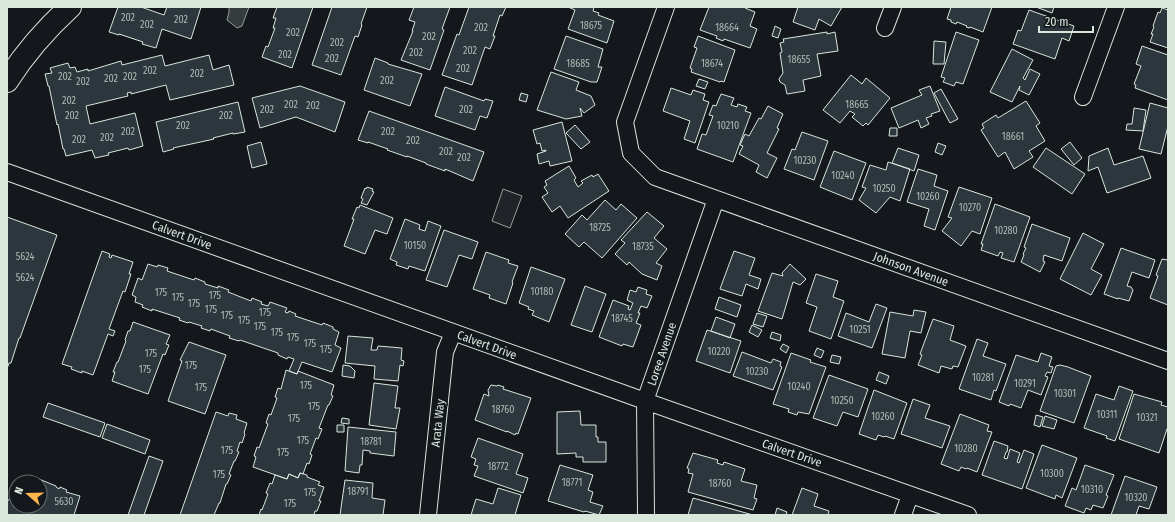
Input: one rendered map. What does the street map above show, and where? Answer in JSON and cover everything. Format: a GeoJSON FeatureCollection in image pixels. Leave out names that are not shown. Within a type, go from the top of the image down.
{"type":"FeatureCollection","features":[{"type":"Feature","properties":{"kind":"highway"},"geometry":{"type":"LineString","coordinates":[[7,81],[20,61],[53,23],[70,7]]}},
{"type":"Feature","properties":{"kind":"street","name":"Johnson Avenue"},"geometry":{"type":"LineString","coordinates":[[666,7],[625,122],[631,153],[655,177],[1168,361]]}},
{"type":"Feature","properties":{"kind":"street"},"geometry":{"type":"LineString","coordinates":[[886,28],[893,7]]}},
{"type":"Feature","properties":{"kind":"street"},"geometry":{"type":"LineString","coordinates":[[1083,97],[1116,7]]}},
{"type":"Feature","properties":{"kind":"street","name":"Calvert Drive"},"geometry":{"type":"LineString","coordinates":[[7,172],[453,333],[968,515]]}},
{"type":"Feature","properties":{"kind":"street","name":"Loree Avenue"},"geometry":{"type":"LineString","coordinates":[[646,515],[645,401],[716,199]]}},
{"type":"Feature","properties":{"kind":"street","name":"Arata Way"},"geometry":{"type":"LineString","coordinates":[[428,515],[445,352],[453,333]]}},
{"type":"Feature","properties":{"kind":"street"},"geometry":{"type":"LineString","coordinates":[[904,515],[910,495]]}},
{"type":"Feature","properties":{"kind":"shaded area"},"geometry":{"type":"Polygon","coordinates":[[[229,7],[249,7],[242,26],[237,28],[227,20],[229,7]]]}},
{"type":"Feature","properties":{"kind":"shaded area"},"geometry":{"type":"Polygon","coordinates":[[[503,189],[522,196],[510,228],[492,221],[503,189]]]}},
{"type":"Feature","properties":{"kind":"building"},"geometry":{"type":"Polygon","coordinates":[[[118,7],[141,7],[164,15],[167,7],[201,7],[191,39],[162,29],[156,48],[142,44],[143,42],[109,32],[118,7]]]}},
{"type":"Feature","properties":{"kind":"building"},"geometry":{"type":"Polygon","coordinates":[[[277,7],[313,7],[292,68],[262,57],[266,46],[268,47],[275,28],[273,28],[276,18],[273,18],[277,7]]]}},
{"type":"Feature","properties":{"kind":"building"},"geometry":{"type":"Polygon","coordinates":[[[332,7],[367,7],[358,37],[355,36],[341,75],[312,65],[332,7]]]}},
{"type":"Feature","properties":{"kind":"building"},"geometry":{"type":"Polygon","coordinates":[[[414,7],[450,7],[442,29],[444,30],[430,70],[401,60],[413,31],[415,22],[409,20],[414,7]]]}},
{"type":"Feature","properties":{"kind":"building"},"geometry":{"type":"Polygon","coordinates":[[[469,7],[506,7],[502,16],[500,15],[490,49],[485,47],[472,85],[442,75],[469,7]]]}},
{"type":"Feature","properties":{"kind":"building"},"geometry":{"type":"Polygon","coordinates":[[[568,7],[594,7],[593,11],[599,13],[598,15],[614,21],[607,43],[568,29],[575,10],[568,7]]]}},
{"type":"Feature","properties":{"kind":"building"},"geometry":{"type":"Polygon","coordinates":[[[709,7],[745,7],[755,12],[750,26],[757,29],[750,48],[724,39],[723,41],[716,38],[717,36],[700,30],[709,7]]]}},
{"type":"Feature","properties":{"kind":"building"},"geometry":{"type":"Polygon","coordinates":[[[798,7],[842,7],[831,26],[819,19],[815,30],[793,22],[798,7]]]}},
{"type":"Feature","properties":{"kind":"building"},"geometry":{"type":"Polygon","coordinates":[[[951,7],[992,7],[983,32],[966,27],[967,26],[957,22],[956,24],[947,19],[951,7]]]}},
{"type":"Feature","properties":{"kind":"building"},"geometry":{"type":"Polygon","coordinates":[[[1036,7],[1054,7],[1052,13],[1036,7]]]}},
{"type":"Feature","properties":{"kind":"building"},"geometry":{"type":"Polygon","coordinates":[[[1162,8],[1168,10],[1168,48],[1150,42],[1153,34],[1151,34],[1154,27],[1153,26],[1158,12],[1160,13],[1162,8]]]}},
{"type":"Feature","properties":{"kind":"building"},"geometry":{"type":"Polygon","coordinates":[[[1029,10],[1074,26],[1069,41],[1062,38],[1055,59],[1013,44],[1018,30],[1021,31],[1029,10]]]}},
{"type":"Feature","properties":{"kind":"building"},"geometry":{"type":"Polygon","coordinates":[[[775,26],[781,29],[778,38],[772,36],[775,26]]]}},
{"type":"Feature","properties":{"kind":"building"},"geometry":{"type":"Polygon","coordinates":[[[827,32],[827,34],[835,32],[838,51],[817,54],[821,76],[803,80],[805,91],[787,94],[785,85],[780,82],[779,79],[783,73],[780,43],[784,42],[783,39],[827,32]]]}},
{"type":"Feature","properties":{"kind":"building"},"geometry":{"type":"Polygon","coordinates":[[[956,32],[979,40],[963,84],[956,82],[954,86],[943,82],[945,78],[941,77],[956,32]]]}},
{"type":"Feature","properties":{"kind":"building"},"geometry":{"type":"Polygon","coordinates":[[[566,36],[603,49],[598,67],[602,67],[597,82],[591,82],[554,69],[566,36]]]}},
{"type":"Feature","properties":{"kind":"building"},"geometry":{"type":"Polygon","coordinates":[[[698,36],[735,50],[724,82],[691,72],[692,69],[690,68],[697,48],[694,47],[698,36]]]}},
{"type":"Feature","properties":{"kind":"building"},"geometry":{"type":"Polygon","coordinates":[[[934,41],[946,42],[944,64],[933,64],[934,41]]]}},
{"type":"Feature","properties":{"kind":"building"},"geometry":{"type":"Polygon","coordinates":[[[1142,46],[1168,55],[1168,100],[1135,88],[1136,85],[1134,84],[1141,66],[1136,64],[1142,46]]]}},
{"type":"Feature","properties":{"kind":"building"},"geometry":{"type":"Polygon","coordinates":[[[1012,49],[1033,60],[1023,78],[1025,80],[1030,69],[1040,74],[1029,95],[1019,90],[1020,86],[1012,102],[990,92],[1012,49]]]}},
{"type":"Feature","properties":{"kind":"building"},"geometry":{"type":"Polygon","coordinates":[[[162,55],[165,66],[209,55],[213,70],[229,65],[234,85],[170,100],[166,85],[131,94],[131,92],[127,93],[128,96],[86,106],[90,124],[135,113],[143,146],[108,153],[109,155],[95,158],[92,150],[66,156],[45,74],[52,73],[50,68],[68,63],[70,68],[75,67],[77,72],[88,69],[88,71],[121,61],[122,65],[162,55]]]}},
{"type":"Feature","properties":{"kind":"building"},"geometry":{"type":"Polygon","coordinates":[[[375,58],[388,64],[422,74],[410,106],[364,90],[375,58]]]}},
{"type":"Feature","properties":{"kind":"building"},"geometry":{"type":"Polygon","coordinates":[[[551,72],[579,82],[576,90],[591,96],[595,105],[584,113],[580,108],[582,116],[566,119],[537,110],[551,72]]]}},
{"type":"Feature","properties":{"kind":"building"},"geometry":{"type":"Polygon","coordinates":[[[851,75],[862,84],[866,78],[890,98],[868,125],[866,123],[863,126],[852,117],[855,114],[850,111],[840,123],[823,110],[851,75]]]}},
{"type":"Feature","properties":{"kind":"building"},"geometry":{"type":"Polygon","coordinates":[[[699,79],[708,82],[705,89],[696,86],[699,79]]]}},
{"type":"Feature","properties":{"kind":"building"},"geometry":{"type":"Polygon","coordinates":[[[300,86],[345,102],[335,132],[296,117],[260,128],[252,98],[300,86]]]}},
{"type":"Feature","properties":{"kind":"building"},"geometry":{"type":"Polygon","coordinates":[[[930,86],[940,111],[931,114],[932,116],[926,118],[929,124],[921,128],[918,120],[899,128],[891,108],[922,95],[919,90],[930,86]]]}},
{"type":"Feature","properties":{"kind":"building"},"geometry":{"type":"Polygon","coordinates":[[[445,87],[484,101],[485,99],[493,101],[487,118],[480,116],[475,130],[435,116],[445,87]]]}},
{"type":"Feature","properties":{"kind":"building"},"geometry":{"type":"Polygon","coordinates":[[[671,88],[691,95],[693,90],[705,94],[703,100],[709,102],[695,143],[684,139],[690,121],[663,111],[671,88]]]}},
{"type":"Feature","properties":{"kind":"building"},"geometry":{"type":"Polygon","coordinates":[[[941,89],[958,119],[950,123],[934,93],[941,89]]]}},
{"type":"Feature","properties":{"kind":"building"},"geometry":{"type":"Polygon","coordinates":[[[521,93],[528,95],[526,102],[519,100],[521,93]]]}},
{"type":"Feature","properties":{"kind":"building"},"geometry":{"type":"Polygon","coordinates":[[[721,94],[734,98],[731,105],[737,107],[738,104],[747,107],[745,111],[751,113],[733,162],[697,149],[702,134],[706,135],[713,116],[709,115],[713,105],[716,106],[721,94]]]}},
{"type":"Feature","properties":{"kind":"building"},"geometry":{"type":"Polygon","coordinates":[[[1026,101],[1040,123],[1036,126],[1045,141],[1029,151],[1033,157],[1014,169],[1005,152],[998,157],[981,130],[984,128],[982,124],[996,115],[998,118],[1026,101]]]}},
{"type":"Feature","properties":{"kind":"building"},"geometry":{"type":"Polygon","coordinates":[[[238,102],[245,132],[233,133],[213,138],[214,139],[173,148],[174,149],[163,152],[156,122],[238,102]]]}},
{"type":"Feature","properties":{"kind":"building"},"geometry":{"type":"Polygon","coordinates":[[[1150,103],[1168,108],[1168,126],[1161,154],[1139,149],[1150,103]]]}},
{"type":"Feature","properties":{"kind":"building"},"geometry":{"type":"Polygon","coordinates":[[[768,106],[783,114],[777,128],[779,129],[767,153],[777,158],[767,178],[756,172],[759,165],[739,154],[743,146],[740,145],[745,134],[749,136],[768,106]]]}},
{"type":"Feature","properties":{"kind":"building"},"geometry":{"type":"Polygon","coordinates":[[[1134,108],[1146,110],[1143,131],[1126,130],[1127,124],[1132,124],[1134,108]]]}},
{"type":"Feature","properties":{"kind":"building"},"geometry":{"type":"Polygon","coordinates":[[[369,111],[484,152],[473,181],[445,169],[445,171],[387,150],[388,149],[358,140],[369,111]]]}},
{"type":"Feature","properties":{"kind":"building"},"geometry":{"type":"Polygon","coordinates":[[[562,122],[572,161],[550,166],[549,161],[539,164],[537,154],[546,150],[542,151],[540,143],[537,144],[533,130],[562,122]]]}},
{"type":"Feature","properties":{"kind":"building"},"geometry":{"type":"Polygon","coordinates":[[[575,125],[590,142],[581,149],[566,133],[575,125]]]}},
{"type":"Feature","properties":{"kind":"building"},"geometry":{"type":"Polygon","coordinates":[[[890,128],[897,128],[897,136],[889,136],[890,128]]]}},
{"type":"Feature","properties":{"kind":"building"},"geometry":{"type":"Polygon","coordinates":[[[802,132],[828,141],[814,180],[784,169],[792,149],[795,150],[802,132]]]}},
{"type":"Feature","properties":{"kind":"building"},"geometry":{"type":"Polygon","coordinates":[[[261,142],[267,164],[252,168],[247,146],[261,142]]]}},
{"type":"Feature","properties":{"kind":"building"},"geometry":{"type":"Polygon","coordinates":[[[1070,142],[1082,158],[1074,165],[1061,149],[1070,142]]]}},
{"type":"Feature","properties":{"kind":"building"},"geometry":{"type":"Polygon","coordinates":[[[938,143],[946,146],[942,155],[935,152],[938,143]]]}},
{"type":"Feature","properties":{"kind":"building"},"geometry":{"type":"Polygon","coordinates":[[[898,148],[919,155],[914,171],[892,163],[898,148]]]}},
{"type":"Feature","properties":{"kind":"building"},"geometry":{"type":"Polygon","coordinates":[[[1046,148],[1085,174],[1072,194],[1033,167],[1046,148]]]}},
{"type":"Feature","properties":{"kind":"building"},"geometry":{"type":"Polygon","coordinates":[[[1108,148],[1114,165],[1143,156],[1151,178],[1107,193],[1098,167],[1088,171],[1089,156],[1108,148]]]}},
{"type":"Feature","properties":{"kind":"building"},"geometry":{"type":"Polygon","coordinates":[[[834,151],[866,163],[852,200],[820,187],[834,151]]]}},
{"type":"Feature","properties":{"kind":"building"},"geometry":{"type":"Polygon","coordinates":[[[888,162],[910,169],[900,201],[890,197],[876,213],[859,200],[866,188],[862,187],[870,165],[886,170],[888,162]]]}},
{"type":"Feature","properties":{"kind":"building"},"geometry":{"type":"Polygon","coordinates":[[[569,166],[576,178],[574,180],[578,187],[583,183],[581,181],[592,175],[593,177],[598,174],[609,191],[568,218],[560,206],[552,212],[542,197],[548,193],[544,187],[547,185],[545,181],[569,166]]]}},
{"type":"Feature","properties":{"kind":"building"},"geometry":{"type":"Polygon","coordinates":[[[918,169],[937,175],[934,186],[948,191],[935,230],[924,226],[929,209],[907,202],[918,169]]]}},
{"type":"Feature","properties":{"kind":"building"},"geometry":{"type":"Polygon","coordinates":[[[367,187],[373,189],[372,191],[374,192],[367,205],[361,203],[363,199],[361,198],[365,188],[366,189],[367,187]]]}},
{"type":"Feature","properties":{"kind":"building"},"geometry":{"type":"Polygon","coordinates":[[[959,187],[992,198],[980,234],[972,231],[961,246],[942,231],[952,218],[948,217],[959,187]]]}},
{"type":"Feature","properties":{"kind":"building"},"geometry":{"type":"Polygon","coordinates":[[[605,200],[616,210],[621,204],[637,218],[602,258],[584,242],[579,247],[565,234],[582,215],[587,220],[605,200]]]}},
{"type":"Feature","properties":{"kind":"building"},"geometry":{"type":"Polygon","coordinates":[[[995,204],[1030,217],[1014,262],[1001,258],[1003,253],[1000,252],[998,256],[981,250],[983,244],[981,244],[995,204]]]}},
{"type":"Feature","properties":{"kind":"building"},"geometry":{"type":"Polygon","coordinates":[[[360,205],[393,218],[387,234],[375,230],[365,254],[344,246],[354,219],[352,219],[357,207],[359,208],[360,205]]]}},
{"type":"Feature","properties":{"kind":"building"},"geometry":{"type":"Polygon","coordinates":[[[647,212],[664,226],[654,238],[667,249],[656,263],[662,266],[657,280],[642,274],[629,262],[627,265],[615,254],[625,243],[621,240],[647,212]]]}},
{"type":"Feature","properties":{"kind":"building"},"geometry":{"type":"Polygon","coordinates":[[[7,217],[57,235],[11,363],[9,363],[7,369],[7,217]]]}},
{"type":"Feature","properties":{"kind":"building"},"geometry":{"type":"Polygon","coordinates":[[[405,219],[420,225],[419,229],[425,231],[428,221],[441,226],[425,271],[409,266],[408,269],[396,265],[397,262],[390,259],[405,219]]]}},
{"type":"Feature","properties":{"kind":"building"},"geometry":{"type":"Polygon","coordinates":[[[1032,224],[1070,238],[1062,261],[1044,255],[1043,261],[1045,262],[1040,272],[1021,262],[1026,248],[1024,247],[1032,224]]]}},
{"type":"Feature","properties":{"kind":"building"},"geometry":{"type":"Polygon","coordinates":[[[444,230],[478,242],[472,259],[459,255],[447,287],[426,280],[444,230]]]}},
{"type":"Feature","properties":{"kind":"building"},"geometry":{"type":"Polygon","coordinates":[[[1083,233],[1104,244],[1091,269],[1102,275],[1091,295],[1060,279],[1083,233]]]}},
{"type":"Feature","properties":{"kind":"building"},"geometry":{"type":"Polygon","coordinates":[[[1121,248],[1155,260],[1149,278],[1132,272],[1127,286],[1131,287],[1133,290],[1129,301],[1104,294],[1121,248]]]}},
{"type":"Feature","properties":{"kind":"building"},"geometry":{"type":"Polygon","coordinates":[[[102,251],[110,254],[109,257],[111,258],[112,255],[133,262],[125,292],[123,291],[109,329],[115,331],[113,336],[108,334],[93,375],[82,371],[82,373],[71,369],[72,367],[62,364],[102,251]]]}},
{"type":"Feature","properties":{"kind":"building"},"geometry":{"type":"Polygon","coordinates":[[[734,251],[755,258],[749,275],[761,279],[758,289],[746,284],[742,296],[720,289],[734,251]]]}},
{"type":"Feature","properties":{"kind":"building"},"geometry":{"type":"Polygon","coordinates":[[[486,252],[509,260],[508,263],[518,266],[506,304],[489,298],[490,295],[473,289],[486,252]]]}},
{"type":"Feature","properties":{"kind":"building"},"geometry":{"type":"Polygon","coordinates":[[[1162,259],[1168,260],[1168,305],[1150,298],[1162,259]]]}},
{"type":"Feature","properties":{"kind":"building"},"geometry":{"type":"Polygon","coordinates":[[[148,264],[168,268],[167,271],[194,280],[195,278],[205,282],[205,284],[218,288],[218,286],[229,290],[228,292],[251,301],[252,298],[262,302],[261,304],[268,306],[270,302],[287,308],[285,312],[288,313],[289,311],[296,314],[295,316],[333,327],[333,329],[339,332],[335,345],[341,348],[332,372],[302,362],[297,374],[289,371],[294,359],[288,357],[287,359],[278,355],[278,353],[240,340],[229,338],[230,336],[211,329],[210,331],[201,328],[202,326],[179,320],[180,318],[142,307],[143,305],[135,302],[136,297],[132,295],[138,278],[142,280],[148,264]]]}},
{"type":"Feature","properties":{"kind":"building"},"geometry":{"type":"Polygon","coordinates":[[[790,264],[806,279],[800,285],[793,282],[782,319],[758,311],[772,273],[783,276],[782,273],[790,264]]]}},
{"type":"Feature","properties":{"kind":"building"},"geometry":{"type":"Polygon","coordinates":[[[531,267],[565,279],[549,322],[532,315],[534,311],[519,303],[531,267]]]}},
{"type":"Feature","properties":{"kind":"building"},"geometry":{"type":"Polygon","coordinates":[[[816,274],[838,281],[833,297],[844,301],[831,339],[809,331],[817,307],[806,303],[816,274]]]}},
{"type":"Feature","properties":{"kind":"building"},"geometry":{"type":"Polygon","coordinates":[[[585,286],[606,294],[592,332],[571,325],[585,286]]]}},
{"type":"Feature","properties":{"kind":"building"},"geometry":{"type":"Polygon","coordinates":[[[638,287],[647,290],[646,294],[652,296],[647,308],[641,306],[638,313],[640,313],[636,323],[641,325],[633,347],[623,344],[622,346],[599,337],[613,300],[629,306],[628,309],[630,310],[633,303],[627,300],[630,290],[636,292],[638,287]]]}},
{"type":"Feature","properties":{"kind":"building"},"geometry":{"type":"Polygon","coordinates":[[[719,297],[741,305],[737,317],[715,309],[719,297]]]}},
{"type":"Feature","properties":{"kind":"building"},"geometry":{"type":"Polygon","coordinates":[[[876,304],[887,308],[872,348],[838,336],[846,313],[869,322],[876,304]]]}},
{"type":"Feature","properties":{"kind":"building"},"geometry":{"type":"Polygon","coordinates":[[[914,310],[926,312],[921,333],[910,331],[905,358],[882,354],[890,312],[913,316],[914,310]]]}},
{"type":"Feature","properties":{"kind":"building"},"geometry":{"type":"Polygon","coordinates":[[[757,313],[767,316],[763,327],[753,324],[757,313]]]}},
{"type":"Feature","properties":{"kind":"building"},"geometry":{"type":"Polygon","coordinates":[[[716,317],[735,324],[730,338],[711,331],[716,317]]]}},
{"type":"Feature","properties":{"kind":"building"},"geometry":{"type":"Polygon","coordinates":[[[933,319],[954,326],[950,340],[966,346],[958,367],[953,366],[952,369],[941,366],[939,373],[918,365],[922,355],[920,354],[933,319]]]}},
{"type":"Feature","properties":{"kind":"building"},"geometry":{"type":"Polygon","coordinates":[[[133,322],[170,335],[166,344],[169,345],[165,355],[163,354],[148,394],[112,381],[115,372],[113,372],[126,341],[128,331],[130,331],[133,322]]]}},
{"type":"Feature","properties":{"kind":"building"},"geometry":{"type":"Polygon","coordinates":[[[752,325],[762,330],[758,337],[749,332],[752,325]]]}},
{"type":"Feature","properties":{"kind":"building"},"geometry":{"type":"Polygon","coordinates":[[[707,330],[741,341],[730,373],[696,361],[707,330]]]}},
{"type":"Feature","properties":{"kind":"building"},"geometry":{"type":"Polygon","coordinates":[[[772,332],[781,335],[780,341],[770,338],[772,332]]]}},
{"type":"Feature","properties":{"kind":"building"},"geometry":{"type":"Polygon","coordinates":[[[348,336],[373,338],[371,350],[377,350],[378,346],[402,348],[401,360],[404,361],[403,366],[400,365],[398,381],[374,379],[375,366],[345,363],[348,336]]]}},
{"type":"Feature","properties":{"kind":"building"},"geometry":{"type":"Polygon","coordinates":[[[977,339],[988,343],[983,356],[1006,364],[991,400],[959,389],[977,339]]]}},
{"type":"Feature","properties":{"kind":"building"},"geometry":{"type":"Polygon","coordinates":[[[189,342],[226,355],[205,414],[168,401],[182,361],[180,360],[189,342]]]}},
{"type":"Feature","properties":{"kind":"building"},"geometry":{"type":"Polygon","coordinates":[[[783,344],[789,347],[786,353],[780,349],[783,344]]]}},
{"type":"Feature","properties":{"kind":"building"},"geometry":{"type":"Polygon","coordinates":[[[817,348],[824,351],[821,358],[814,355],[817,348]]]}},
{"type":"Feature","properties":{"kind":"building"},"geometry":{"type":"Polygon","coordinates":[[[742,352],[771,363],[773,359],[781,362],[780,366],[782,367],[773,390],[733,376],[742,352]]]}},
{"type":"Feature","properties":{"kind":"building"},"geometry":{"type":"Polygon","coordinates":[[[791,353],[811,360],[810,362],[826,367],[809,414],[798,412],[797,415],[788,412],[789,409],[773,404],[791,353]]]}},
{"type":"Feature","properties":{"kind":"building"},"geometry":{"type":"Polygon","coordinates":[[[1041,353],[1052,357],[1049,366],[1053,367],[1051,373],[1047,372],[1045,376],[1048,377],[1041,395],[1028,390],[1021,408],[1010,404],[1009,406],[999,402],[1016,355],[1038,362],[1041,353]]]}},
{"type":"Feature","properties":{"kind":"building"},"geometry":{"type":"Polygon","coordinates":[[[832,355],[841,357],[839,364],[830,362],[832,355]]]}},
{"type":"Feature","properties":{"kind":"building"},"geometry":{"type":"Polygon","coordinates":[[[343,365],[350,366],[355,371],[354,378],[342,376],[343,365]]]}},
{"type":"Feature","properties":{"kind":"building"},"geometry":{"type":"Polygon","coordinates":[[[1060,365],[1091,376],[1074,423],[1040,411],[1056,366],[1060,365]]]}},
{"type":"Feature","properties":{"kind":"building"},"geometry":{"type":"Polygon","coordinates":[[[286,370],[297,374],[298,371],[334,385],[331,395],[333,396],[319,428],[322,429],[318,439],[316,438],[310,454],[312,455],[309,464],[307,463],[303,474],[300,473],[298,478],[289,474],[287,479],[253,467],[257,447],[259,448],[268,424],[266,423],[269,414],[271,415],[277,398],[275,397],[278,388],[281,389],[286,370]]]}},
{"type":"Feature","properties":{"kind":"building"},"geometry":{"type":"Polygon","coordinates":[[[879,372],[889,376],[886,384],[876,380],[879,372]]]}},
{"type":"Feature","properties":{"kind":"building"},"geometry":{"type":"Polygon","coordinates":[[[829,375],[868,389],[858,417],[843,412],[837,426],[813,418],[829,375]]]}},
{"type":"Feature","properties":{"kind":"building"},"geometry":{"type":"Polygon","coordinates":[[[374,383],[398,386],[395,408],[400,408],[396,429],[369,425],[374,383]]]}},
{"type":"Feature","properties":{"kind":"building"},"geometry":{"type":"Polygon","coordinates":[[[491,385],[498,385],[504,387],[503,389],[531,398],[518,434],[516,433],[515,435],[475,420],[484,394],[489,396],[488,390],[491,385]]]}},
{"type":"Feature","properties":{"kind":"building"},"geometry":{"type":"Polygon","coordinates":[[[1119,386],[1133,391],[1115,441],[1106,438],[1107,436],[1084,428],[1096,394],[1114,400],[1119,386]]]}},
{"type":"Feature","properties":{"kind":"building"},"geometry":{"type":"Polygon","coordinates":[[[874,390],[907,403],[894,439],[878,435],[876,440],[859,434],[874,390]]]}},
{"type":"Feature","properties":{"kind":"building"},"geometry":{"type":"Polygon","coordinates":[[[1134,394],[1162,402],[1161,405],[1168,407],[1168,426],[1159,453],[1119,439],[1134,394]]]}},
{"type":"Feature","properties":{"kind":"building"},"geometry":{"type":"Polygon","coordinates":[[[913,399],[930,405],[925,418],[950,426],[942,448],[901,434],[913,399]]]}},
{"type":"Feature","properties":{"kind":"building"},"geometry":{"type":"Polygon","coordinates":[[[48,403],[105,423],[100,437],[43,417],[48,403]]]}},
{"type":"Feature","properties":{"kind":"building"},"geometry":{"type":"Polygon","coordinates":[[[580,411],[581,425],[596,425],[596,437],[598,437],[598,442],[606,442],[606,462],[583,462],[583,457],[576,457],[576,453],[557,454],[557,412],[580,411]]]}},
{"type":"Feature","properties":{"kind":"building"},"geometry":{"type":"Polygon","coordinates":[[[216,412],[228,416],[229,413],[237,415],[236,419],[247,423],[242,443],[240,442],[237,451],[239,452],[229,474],[231,475],[214,515],[180,515],[216,412]]]}},
{"type":"Feature","properties":{"kind":"building"},"geometry":{"type":"Polygon","coordinates":[[[960,414],[989,425],[987,431],[992,432],[977,472],[961,467],[959,471],[941,464],[960,414]]]}},
{"type":"Feature","properties":{"kind":"building"},"geometry":{"type":"Polygon","coordinates":[[[1036,415],[1043,417],[1040,427],[1034,425],[1036,415]]]}},
{"type":"Feature","properties":{"kind":"building"},"geometry":{"type":"Polygon","coordinates":[[[1045,416],[1057,420],[1054,429],[1042,426],[1045,416]]]}},
{"type":"Feature","properties":{"kind":"building"},"geometry":{"type":"Polygon","coordinates":[[[342,418],[349,419],[349,424],[341,423],[342,418]]]}},
{"type":"Feature","properties":{"kind":"building"},"geometry":{"type":"Polygon","coordinates":[[[107,424],[150,440],[145,454],[102,438],[107,424]]]}},
{"type":"Feature","properties":{"kind":"building"},"geometry":{"type":"Polygon","coordinates":[[[337,425],[344,425],[344,432],[337,432],[337,425]]]}},
{"type":"Feature","properties":{"kind":"building"},"geometry":{"type":"Polygon","coordinates":[[[348,427],[396,432],[394,456],[370,453],[370,451],[363,450],[362,465],[360,465],[359,473],[345,471],[348,427]]]}},
{"type":"Feature","properties":{"kind":"building"},"geometry":{"type":"Polygon","coordinates":[[[478,438],[523,454],[516,474],[528,478],[523,493],[474,476],[478,466],[474,465],[476,459],[471,457],[478,438]]]}},
{"type":"Feature","properties":{"kind":"building"},"geometry":{"type":"Polygon","coordinates":[[[994,441],[1008,446],[1004,458],[1007,459],[1010,449],[1020,453],[1017,462],[1019,463],[1024,450],[1034,454],[1022,489],[982,475],[994,441]]]}},
{"type":"Feature","properties":{"kind":"building"},"geometry":{"type":"Polygon","coordinates":[[[1042,445],[1077,458],[1062,498],[1056,495],[1055,499],[1026,488],[1042,445]]]}},
{"type":"Feature","properties":{"kind":"building"},"geometry":{"type":"Polygon","coordinates":[[[693,453],[718,460],[717,463],[723,465],[724,462],[745,469],[741,481],[757,485],[754,498],[757,499],[753,510],[688,492],[693,474],[688,473],[689,469],[687,468],[693,453]]]}},
{"type":"Feature","properties":{"kind":"building"},"geometry":{"type":"Polygon","coordinates":[[[149,456],[163,461],[144,515],[128,515],[149,456]]]}},
{"type":"Feature","properties":{"kind":"building"},"geometry":{"type":"Polygon","coordinates":[[[560,465],[593,475],[588,490],[593,492],[590,502],[603,506],[599,515],[548,501],[560,465]]]}},
{"type":"Feature","properties":{"kind":"building"},"geometry":{"type":"Polygon","coordinates":[[[1085,465],[1114,475],[1106,495],[1108,496],[1103,508],[1093,505],[1091,510],[1086,508],[1084,513],[1065,506],[1072,488],[1076,490],[1085,465]]]}},
{"type":"Feature","properties":{"kind":"building"},"geometry":{"type":"Polygon","coordinates":[[[300,473],[320,482],[318,485],[324,487],[319,501],[321,501],[314,515],[259,515],[268,494],[266,493],[270,483],[272,484],[275,475],[287,479],[289,474],[298,478],[300,473]]]}},
{"type":"Feature","properties":{"kind":"building"},"geometry":{"type":"Polygon","coordinates":[[[1125,476],[1157,487],[1149,509],[1139,506],[1136,515],[1111,515],[1125,476]]]}},
{"type":"Feature","properties":{"kind":"building"},"geometry":{"type":"Polygon","coordinates":[[[345,480],[373,483],[372,498],[385,500],[383,515],[340,515],[345,480]]]}},
{"type":"Feature","properties":{"kind":"building"},"geometry":{"type":"Polygon","coordinates":[[[48,483],[59,489],[60,487],[67,490],[66,492],[80,496],[74,515],[7,515],[7,500],[8,514],[48,514],[48,483]]]}},
{"type":"Feature","properties":{"kind":"building"},"geometry":{"type":"Polygon","coordinates":[[[498,488],[521,495],[515,515],[471,515],[476,499],[493,504],[498,488]]]}},
{"type":"Feature","properties":{"kind":"building"},"geometry":{"type":"Polygon","coordinates":[[[802,488],[818,494],[814,506],[829,511],[828,515],[792,515],[802,488]]]}},
{"type":"Feature","properties":{"kind":"building"},"geometry":{"type":"Polygon","coordinates":[[[693,498],[753,515],[688,515],[693,498]]]}},
{"type":"Feature","properties":{"kind":"building"},"geometry":{"type":"Polygon","coordinates":[[[777,508],[787,512],[786,515],[775,515],[777,508]]]}}]}
